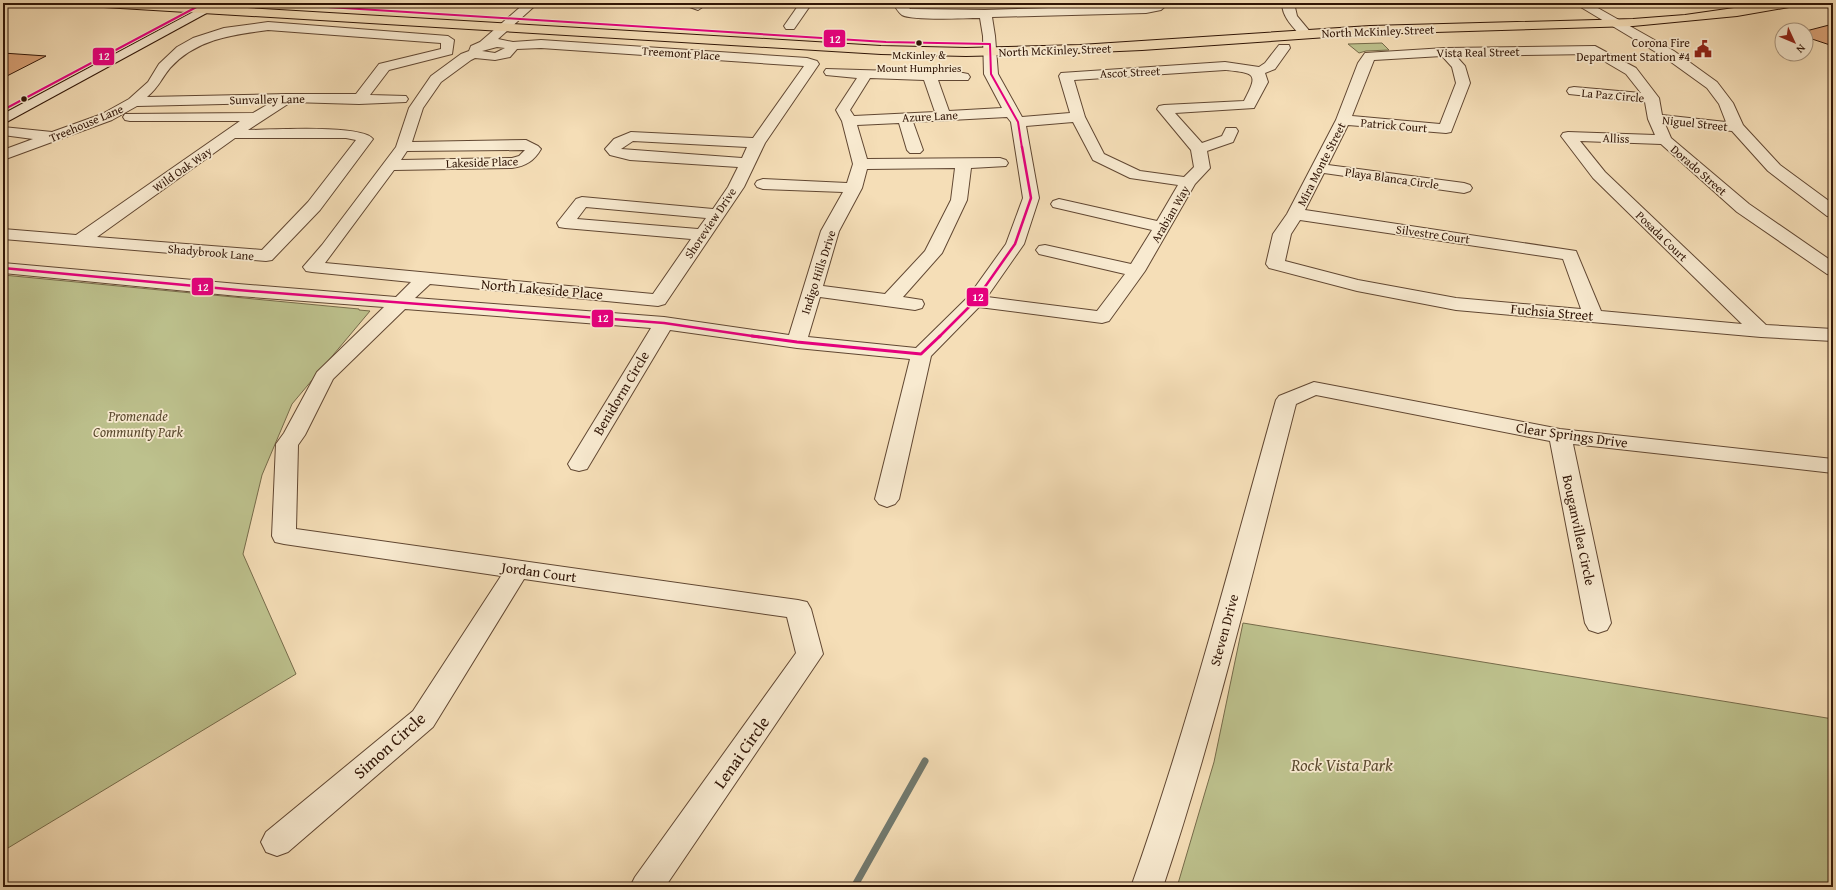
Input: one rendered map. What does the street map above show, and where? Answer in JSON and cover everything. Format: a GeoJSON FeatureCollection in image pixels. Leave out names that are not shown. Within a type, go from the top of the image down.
{"type":"FeatureCollection","features":[{"type":"Feature","properties":{"kind":"main road","name":"North McKinley Street"},"geometry":{"type":"LineString","coordinates":[[104,3],[207,5],[306,14],[507,23]]}},
{"type":"Feature","properties":{"kind":"main road","name":"North McKinley Street"},"geometry":{"type":"LineString","coordinates":[[264,3],[507,23],[880,50],[1109,48],[1303,31],[1378,30],[1738,13],[1789,3]]}},
{"type":"Feature","properties":{"kind":"main road","name":"North McKinley Street"},"geometry":{"type":"LineString","coordinates":[[1611,20],[1738,3]]}},
{"type":"Feature","properties":{"kind":"street"},"geometry":{"type":"LineString","coordinates":[[390,165],[403,147],[416,108],[436,79],[466,57],[480,49],[507,23],[532,3]]}},
{"type":"Feature","properties":{"kind":"street"},"geometry":{"type":"LineString","coordinates":[[790,26],[806,3]]}},
{"type":"Feature","properties":{"kind":"street"},"geometry":{"type":"LineString","coordinates":[[1288,3],[1287,7],[1303,31]]}},
{"type":"Feature","properties":{"kind":"street"},"geometry":{"type":"LineString","coordinates":[[1580,3],[1670,54],[1712,85],[1726,103],[1736,127],[1774,168],[1833,212]]}},
{"type":"Feature","properties":{"kind":"street"},"geometry":{"type":"LineString","coordinates":[[3,110],[207,5]]}},
{"type":"Feature","properties":{"kind":"street"},"geometry":{"type":"LineString","coordinates":[[3,120],[207,5]]}},
{"type":"Feature","properties":{"kind":"street"},"geometry":{"type":"LineString","coordinates":[[904,7],[924,14],[985,14],[1160,5]]}},
{"type":"Feature","properties":{"kind":"street"},"geometry":{"type":"LineString","coordinates":[[286,28],[306,14]]}},
{"type":"Feature","properties":{"kind":"street"},"geometry":{"type":"LineString","coordinates":[[887,499],[921,354],[975,301],[1015,244],[1031,198],[1014,117],[991,74],[990,48],[985,14]]}},
{"type":"Feature","properties":{"kind":"street","name":"Treehouse Lane"},"geometry":{"type":"LineString","coordinates":[[3,155],[107,117],[134,102],[150,88],[164,67],[182,50],[198,41],[240,29],[268,26],[448,40],[447,50],[396,62],[384,67],[359,100]]}},
{"type":"Feature","properties":{"kind":"street","name":"Treemont Place"},"geometry":{"type":"LineString","coordinates":[[480,49],[481,56],[498,56],[511,50],[511,46],[555,45],[799,61],[812,64],[791,96]]}},
{"type":"Feature","properties":{"kind":"street"},"geometry":{"type":"LineString","coordinates":[[1255,72],[1270,67],[1284,48]]}},
{"type":"Feature","properties":{"kind":"street","name":"Vista Real Street"},"geometry":{"type":"LineString","coordinates":[[1365,63],[1370,56],[1445,52],[1595,50]]}},
{"type":"Feature","properties":{"kind":"street","name":"Dorado Street"},"geometry":{"type":"LineString","coordinates":[[1595,50],[1631,70],[1652,98],[1655,119],[1665,140],[1743,208],[1833,270]]}},
{"type":"Feature","properties":{"kind":"street","name":"Patrick Court"},"geometry":{"type":"LineString","coordinates":[[1343,120],[1446,129],[1463,83],[1458,66],[1445,52]]}},
{"type":"Feature","properties":{"kind":"street","name":"Mira Monte Street"},"geometry":{"type":"LineString","coordinates":[[1275,264],[1282,234],[1295,214],[1343,120],[1365,63]]}},
{"type":"Feature","properties":{"kind":"street","name":"Ascot Street"},"geometry":{"type":"LineString","coordinates":[[1078,117],[1066,76],[1237,67],[1255,72]]}},
{"type":"Feature","properties":{"kind":"street"},"geometry":{"type":"LineString","coordinates":[[831,72],[963,77]]}},
{"type":"Feature","properties":{"kind":"street"},"geometry":{"type":"LineString","coordinates":[[1231,131],[1228,139],[1199,149],[1164,109],[1249,105],[1261,82],[1260,76],[1255,72]]}},
{"type":"Feature","properties":{"kind":"street"},"geometry":{"type":"LineString","coordinates":[[866,74],[843,110],[849,121],[861,164],[1000,163]]}},
{"type":"Feature","properties":{"kind":"street"},"geometry":{"type":"LineString","coordinates":[[930,76],[943,115]]}},
{"type":"Feature","properties":{"kind":"street"},"geometry":{"type":"LineString","coordinates":[[150,88],[166,88]]}},
{"type":"Feature","properties":{"kind":"street","name":"La Paz Circle"},"geometry":{"type":"LineString","coordinates":[[1574,92],[1652,98]]}},
{"type":"Feature","properties":{"kind":"street","name":"Shoreview Drive"},"geometry":{"type":"LineString","coordinates":[[658,300],[736,187],[757,144],[791,96]]}},
{"type":"Feature","properties":{"kind":"street","name":"Sunvalley Lane"},"geometry":{"type":"LineString","coordinates":[[134,102],[287,98],[359,100],[401,99]]}},
{"type":"Feature","properties":{"kind":"street","name":"Wild Oak Way"},"geometry":{"type":"LineString","coordinates":[[80,241],[256,117],[287,98]]}},
{"type":"Feature","properties":{"kind":"street","name":"Azure Lane"},"geometry":{"type":"LineString","coordinates":[[849,121],[943,115],[1078,117]]}},
{"type":"Feature","properties":{"kind":"street"},"geometry":{"type":"LineString","coordinates":[[107,117],[256,117]]}},
{"type":"Feature","properties":{"kind":"street"},"geometry":{"type":"LineString","coordinates":[[904,117],[915,150]]}},
{"type":"Feature","properties":{"kind":"street"},"geometry":{"type":"LineString","coordinates":[[1078,117],[1098,157],[1136,175],[1188,182]]}},
{"type":"Feature","properties":{"kind":"street","name":"Niguel Street"},"geometry":{"type":"LineString","coordinates":[[1655,119],[1736,127]]}},
{"type":"Feature","properties":{"kind":"street"},"geometry":{"type":"LineString","coordinates":[[3,131],[54,137]]}},
{"type":"Feature","properties":{"kind":"street","name":"Shadybrook Lane"},"geometry":{"type":"LineString","coordinates":[[3,234],[266,256],[314,206],[365,140],[359,136],[346,134],[232,134]]}},
{"type":"Feature","properties":{"kind":"street"},"geometry":{"type":"LineString","coordinates":[[748,163],[630,155],[615,152],[614,149],[619,142],[631,136],[757,144]]}},
{"type":"Feature","properties":{"kind":"street","name":"Alliss"},"geometry":{"type":"LineString","coordinates":[[1568,136],[1665,140]]}},
{"type":"Feature","properties":{"kind":"street","name":"Posada Court"},"geometry":{"type":"LineString","coordinates":[[1568,136],[1599,175],[1761,332]]}},
{"type":"Feature","properties":{"kind":"street","name":"Lakeside Place"},"geometry":{"type":"LineString","coordinates":[[390,165],[522,162],[530,155],[533,149],[526,145],[403,147]]}},
{"type":"Feature","properties":{"kind":"street","name":"Arabian Way"},"geometry":{"type":"LineString","coordinates":[[975,301],[1102,317],[1136,271],[1188,182],[1202,168],[1199,149]]}},
{"type":"Feature","properties":{"kind":"street"},"geometry":{"type":"LineString","coordinates":[[890,301],[933,253],[959,200],[964,163]]}},
{"type":"Feature","properties":{"kind":"street","name":"Indigo Hills Drive"},"geometry":{"type":"LineString","coordinates":[[796,342],[830,231],[854,188],[861,164]]}},
{"type":"Feature","properties":{"kind":"street","name":"North Lakeside Place"},"geometry":{"type":"LineString","coordinates":[[390,165],[328,249],[312,267],[658,300]]}},
{"type":"Feature","properties":{"kind":"street","name":"Playa Blanca Circle"},"geometry":{"type":"LineString","coordinates":[[1319,168],[1464,188]]}},
{"type":"Feature","properties":{"kind":"street"},"geometry":{"type":"LineString","coordinates":[[763,184],[854,188]]}},
{"type":"Feature","properties":{"kind":"street"},"geometry":{"type":"LineString","coordinates":[[703,235],[565,223],[582,202],[717,214]]}},
{"type":"Feature","properties":{"kind":"street"},"geometry":{"type":"LineString","coordinates":[[1059,204],[1163,227]]}},
{"type":"Feature","properties":{"kind":"street","name":"Silvestre Court"},"geometry":{"type":"LineString","coordinates":[[1295,214],[1570,255],[1593,315]]}},
{"type":"Feature","properties":{"kind":"street"},"geometry":{"type":"LineString","coordinates":[[1046,250],[1136,271]]}},
{"type":"Feature","properties":{"kind":"street","name":"Fuchsia Street"},"geometry":{"type":"LineString","coordinates":[[1275,264],[1357,285],[1456,304],[1593,315],[1761,332],[1833,335]]}},
{"type":"Feature","properties":{"kind":"street"},"geometry":{"type":"LineString","coordinates":[[3,268],[238,290],[664,323],[796,342],[921,354]]}},
{"type":"Feature","properties":{"kind":"street"},"geometry":{"type":"LineString","coordinates":[[400,302],[426,278]]}},
{"type":"Feature","properties":{"kind":"street"},"geometry":{"type":"LineString","coordinates":[[812,290],[915,304]]}},
{"type":"Feature","properties":{"kind":"street","name":"Jordan Court"},"geometry":{"type":"LineString","coordinates":[[400,302],[324,376],[294,435],[287,444],[284,536],[782,607],[798,611]]}},
{"type":"Feature","properties":{"kind":"street","name":"Benidorm Circle"},"geometry":{"type":"LineString","coordinates":[[579,464],[664,323]]}},
{"type":"Feature","properties":{"kind":"street","name":"Clear Springs Drive"},"geometry":{"type":"LineString","coordinates":[[1314,388],[1560,436],[1833,466]]}},
{"type":"Feature","properties":{"kind":"street","name":"Steven Drive"},"geometry":{"type":"LineString","coordinates":[[1147,887],[1170,823],[1286,400],[1314,388]]}},
{"type":"Feature","properties":{"kind":"street","name":"Bouganvillea Circle"},"geometry":{"type":"LineString","coordinates":[[1560,436],[1598,623]]}},
{"type":"Feature","properties":{"kind":"street","name":"Simon Circle"},"geometry":{"type":"LineString","coordinates":[[277,842],[423,719],[518,569]]}},
{"type":"Feature","properties":{"kind":"street","name":"Lenai Circle"},"geometry":{"type":"LineString","coordinates":[[646,887],[810,654],[798,611]]}},
{"type":"Feature","properties":{"kind":"green space"},"geometry":{"type":"Polygon","coordinates":[[[1382,43],[1389,50],[1366,51],[1359,53],[1348,44],[1382,43]]]}},
{"type":"Feature","properties":{"kind":"green space","name":"Promenade Community Park"},"geometry":{"type":"Polygon","coordinates":[[[3,275],[370,311],[292,404],[262,475],[243,554],[296,674],[3,851],[3,275]]]}},
{"type":"Feature","properties":{"kind":"green space","name":"Rock Vista Park"},"geometry":{"type":"Polygon","coordinates":[[[1243,623],[1833,719],[1833,887],[1177,887],[1214,762],[1243,623]]]}},
{"type":"Feature","properties":{"kind":"building"},"geometry":{"type":"Polygon","coordinates":[[[1833,24],[1833,46],[1814,40],[1814,29],[1833,24]]]}},
{"type":"Feature","properties":{"kind":"building"},"geometry":{"type":"Polygon","coordinates":[[[3,53],[46,56],[3,78],[3,53]]]}},
{"type":"Feature","properties":{"kind":"waterway"},"geometry":{"type":"LineString","coordinates":[[854,887],[925,761]]}},
{"type":"Feature","properties":{"kind":"transit line","name":"12"},"geometry":{"type":"LineString","coordinates":[[3,110],[204,3]]}},
{"type":"Feature","properties":{"kind":"transit line","name":"12"},"geometry":{"type":"LineString","coordinates":[[3,268],[238,290],[664,323],[797,342],[921,354],[975,301],[1015,244],[1031,198],[1018,122],[991,74],[990,44],[886,42],[264,3]]}},
{"type":"Feature","properties":{"kind":"place","name":"McKinley & Mount Humphries"},"geometry":{"type":"Point","coordinates":[919,43]}},
{"type":"Feature","properties":{"kind":"place","name":"Corona Fire Department Station #4"},"geometry":{"type":"Point","coordinates":[1703,49]}}]}
